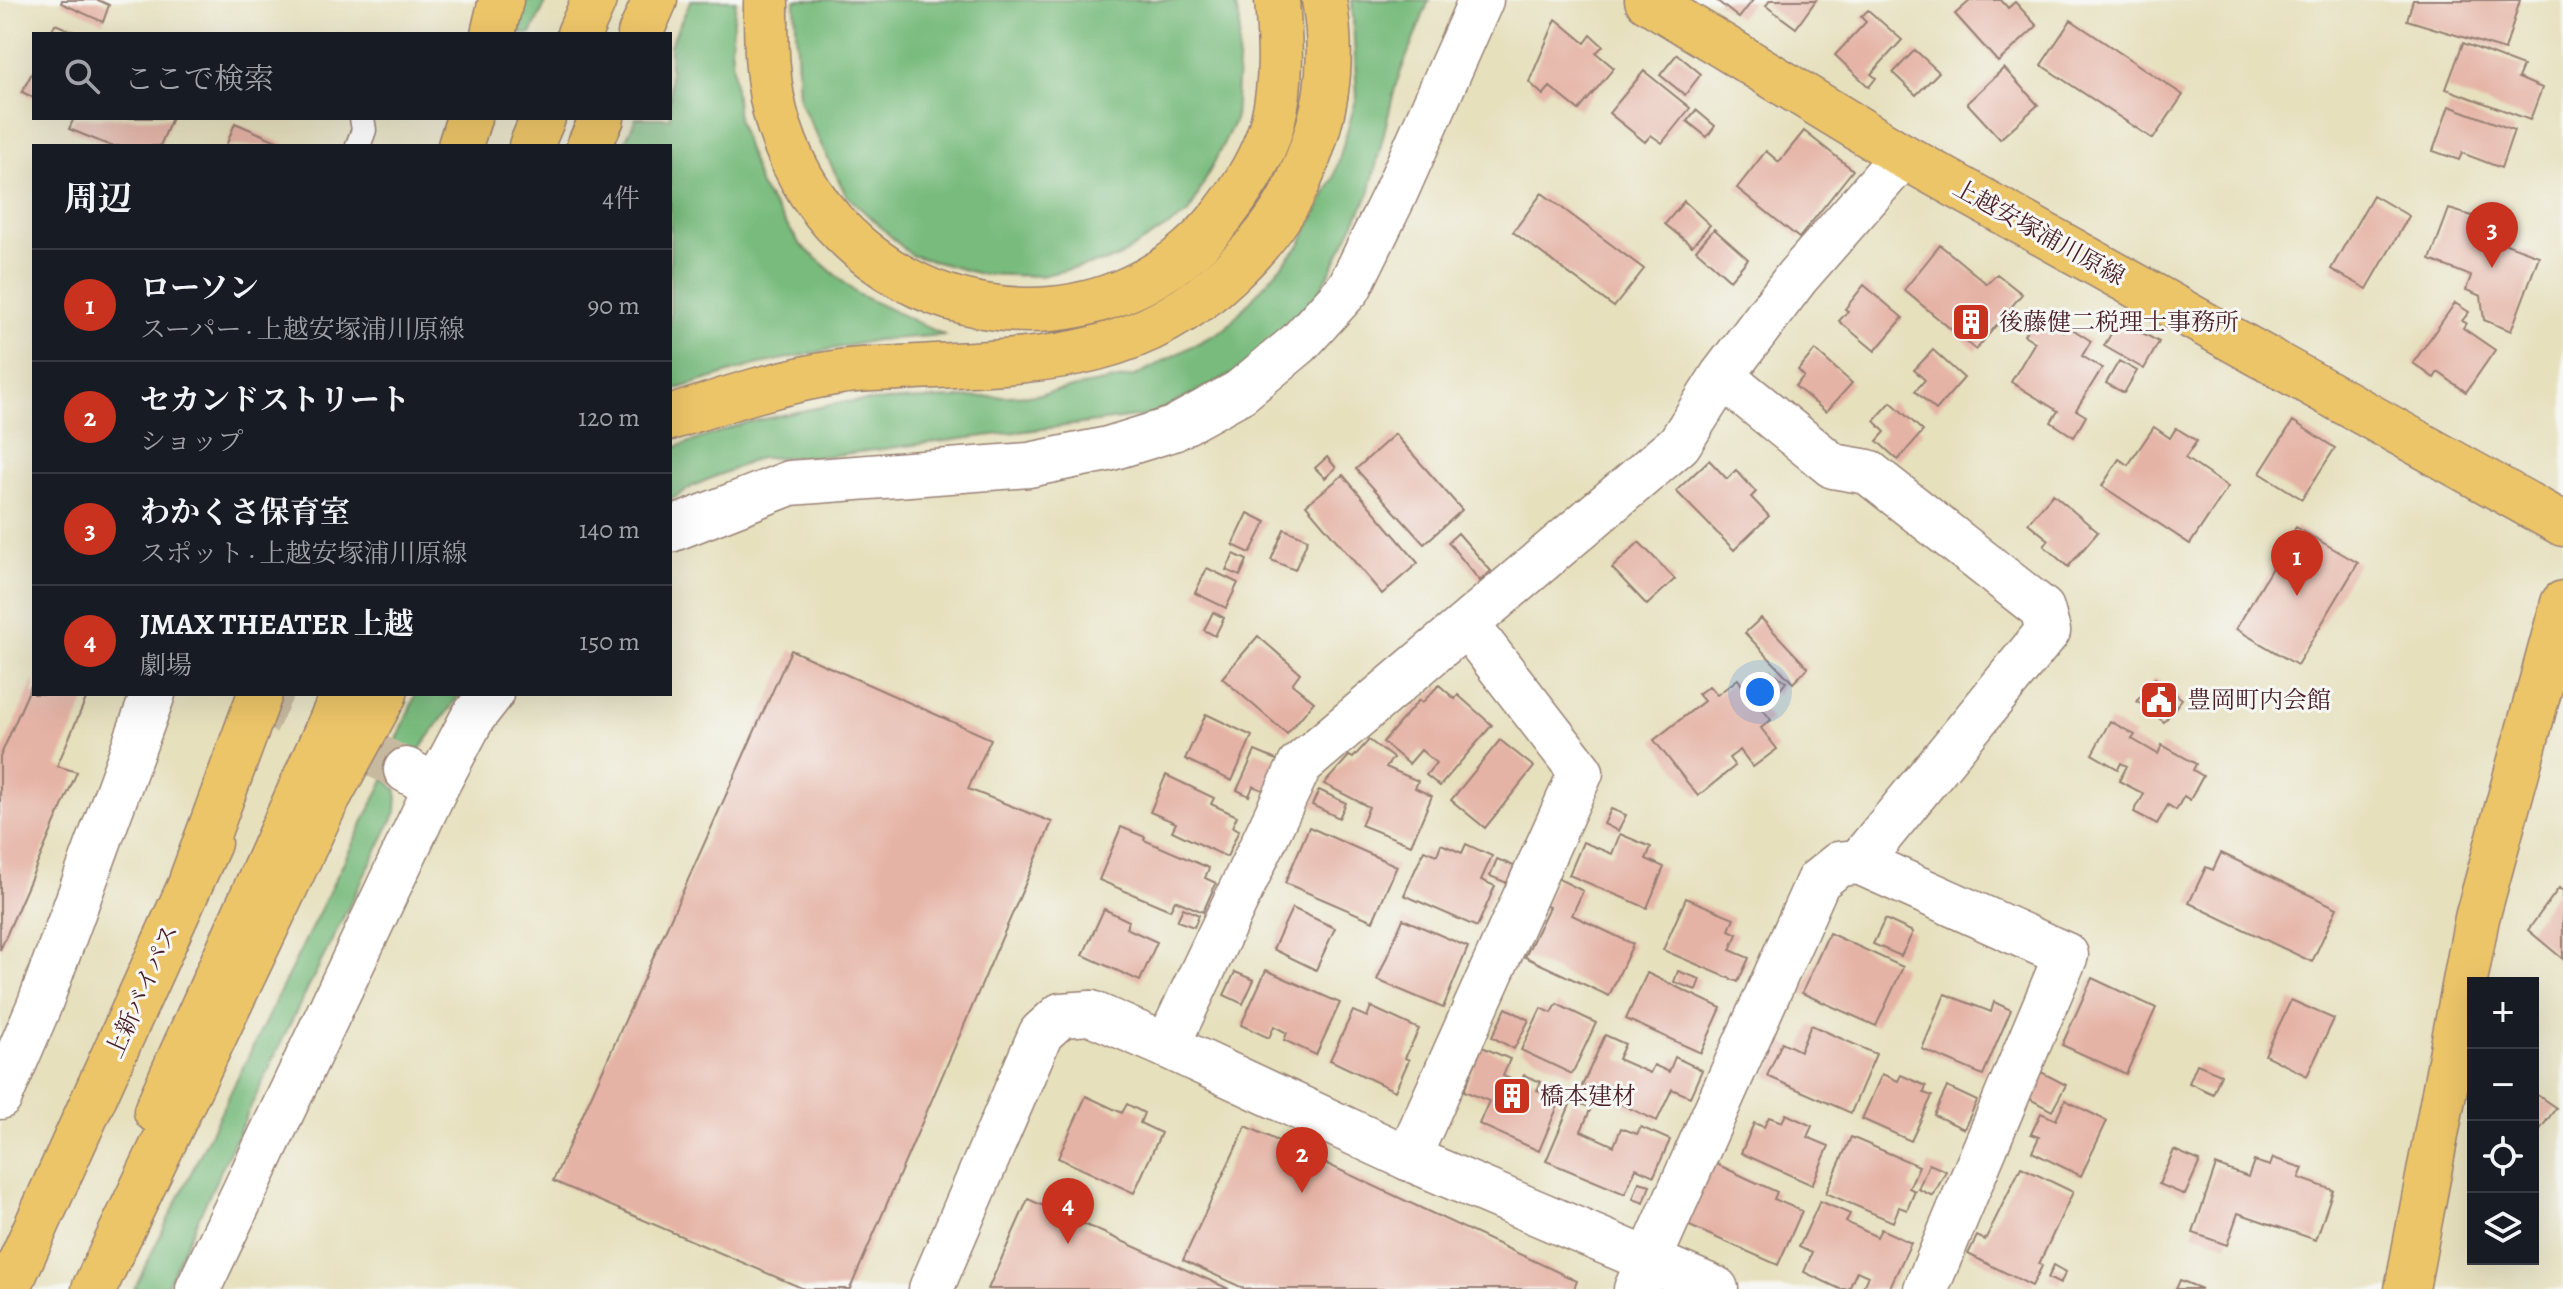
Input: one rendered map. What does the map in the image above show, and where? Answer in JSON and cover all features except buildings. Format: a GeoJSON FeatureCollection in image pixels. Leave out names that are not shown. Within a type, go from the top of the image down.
{"type":"FeatureCollection","features":[{"type":"Feature","properties":{"kind":"main road"},"geometry":{"type":"LineString","coordinates":[[493,32],[501,0]]}},
{"type":"Feature","properties":{"kind":"main road"},"geometry":{"type":"LineString","coordinates":[[580,32],[594,0]]}},
{"type":"Feature","properties":{"kind":"main road"},"geometry":{"type":"LineString","coordinates":[[641,32],[655,0]]}},
{"type":"Feature","properties":{"kind":"main road"},"geometry":{"type":"LineString","coordinates":[[766,0],[766,54],[779,125],[800,175],[836,228],[881,266],[925,289],[976,306],[1031,310],[1081,305],[1130,288],[1179,260],[1219,222],[1251,175],[1273,121],[1282,60],[1277,0]]}},
{"type":"Feature","properties":{"kind":"main road"},"geometry":{"type":"LineString","coordinates":[[672,417],[748,391],[841,372],[1022,362],[1093,351],[1154,329],[1205,298],[1254,251],[1291,198],[1315,144],[1329,83],[1324,0]]}},
{"type":"Feature","properties":{"kind":"main road","name":"上越安塚浦川原線"},"geometry":{"type":"LineString","coordinates":[[1647,0],[1903,156],[2563,524]]}},
{"type":"Feature","properties":{"kind":"main road"},"geometry":{"type":"LineString","coordinates":[[461,144],[468,120]]}},
{"type":"Feature","properties":{"kind":"main road"},"geometry":{"type":"LineString","coordinates":[[532,144],[542,120]]}},
{"type":"Feature","properties":{"kind":"main road"},"geometry":{"type":"LineString","coordinates":[[590,144],[601,120]]}},
{"type":"Feature","properties":{"kind":"main road"},"geometry":{"type":"LineString","coordinates":[[2407,1289],[2477,918],[2563,603]]}},
{"type":"Feature","properties":{"kind":"main road"},"geometry":{"type":"LineString","coordinates":[[192,878],[259,696]]}},
{"type":"Feature","properties":{"kind":"main road","name":"上新バイパス"},"geometry":{"type":"LineString","coordinates":[[8,1289],[277,696]]}},
{"type":"Feature","properties":{"kind":"main road"},"geometry":{"type":"LineString","coordinates":[[76,1289],[342,696]]}},
{"type":"Feature","properties":{"kind":"main road"},"geometry":{"type":"LineString","coordinates":[[94,1289],[327,800],[384,696]]}},
{"type":"Feature","properties":{"kind":"street"},"geometry":{"type":"LineString","coordinates":[[672,529],[790,483],[1029,465],[1108,449],[1173,429],[1240,392],[1299,343],[1349,288],[1395,194],[1481,0]]}},
{"type":"Feature","properties":{"kind":"street"},"geometry":{"type":"LineString","coordinates":[[1167,1046],[1300,765],[1679,444],[1722,376],[1797,277],[1903,156]]}},
{"type":"Feature","properties":{"kind":"street"},"geometry":{"type":"LineString","coordinates":[[1722,376],[1833,466],[1868,472],[2042,609],[2048,631],[1859,862]]}},
{"type":"Feature","properties":{"kind":"street"},"geometry":{"type":"LineString","coordinates":[[1408,1158],[1581,772],[1467,625]]}},
{"type":"Feature","properties":{"kind":"street"},"geometry":{"type":"LineString","coordinates":[[0,1097],[39,1006],[152,696]]}},
{"type":"Feature","properties":{"kind":"street"},"geometry":{"type":"LineString","coordinates":[[198,1289],[421,778],[489,696]]}},
{"type":"Feature","properties":{"kind":"street"},"geometry":{"type":"LineString","coordinates":[[1643,1274],[1818,881],[1839,864],[1859,862],[2066,955],[1926,1289]]}},
{"type":"Feature","properties":{"kind":"street"},"geometry":{"type":"LineString","coordinates":[[931,1289],[1041,1033],[1061,1015],[1091,1013],[1408,1158],[1643,1274],[1716,1289]]}},
{"type":"Feature","properties":{"kind":"lane"},"geometry":{"type":"LineString","coordinates":[[359,144],[364,130],[362,120]]}},
{"type":"Feature","properties":{"kind":"green space"},"geometry":{"type":"Polygon","coordinates":[[[526,0],[547,0],[532,32],[519,32],[526,0]]]}},
{"type":"Feature","properties":{"kind":"green space"},"geometry":{"type":"Polygon","coordinates":[[[691,0],[736,0],[731,46],[738,120],[760,186],[800,244],[857,294],[944,335],[876,340],[755,365],[672,390],[672,144],[624,144],[635,120],[672,120],[672,41],[691,0]]]}},
{"type":"Feature","properties":{"kind":"green space"},"geometry":{"type":"Polygon","coordinates":[[[795,0],[1234,0],[1240,23],[1235,120],[1189,213],[1115,259],[1040,276],[980,274],[911,255],[846,195],[799,100],[795,0]]]}},
{"type":"Feature","properties":{"kind":"green space"},"geometry":{"type":"Polygon","coordinates":[[[1352,0],[1429,0],[1396,84],[1369,194],[1320,292],[1241,370],[1151,415],[827,456],[759,458],[695,485],[672,499],[672,448],[745,423],[844,402],[1035,395],[1135,376],[1225,329],[1300,245],[1333,180],[1357,97],[1352,0]]]}},
{"type":"Feature","properties":{"kind":"green space"},"geometry":{"type":"Polygon","coordinates":[[[415,696],[459,696],[417,753],[390,757],[415,696]]]}},
{"type":"Feature","properties":{"kind":"green space"},"geometry":{"type":"Polygon","coordinates":[[[385,778],[397,791],[396,812],[284,1036],[165,1289],[134,1289],[385,778]]]}},
{"type":"Feature","properties":{"kind":"tunnel"},"geometry":{"type":"LineString","coordinates":[[250,696],[406,770]]}},
{"type":"Feature","properties":{"kind":"place","name":"わかくさ保育室"},"geometry":{"type":"Point","coordinates":[2492,268]}},
{"type":"Feature","properties":{"kind":"place","name":"後藤健二税理士事務所"},"geometry":{"type":"Point","coordinates":[1971,322]}},
{"type":"Feature","properties":{"kind":"place","name":"ローソン"},"geometry":{"type":"Point","coordinates":[2297,596]}},
{"type":"Feature","properties":{"kind":"place","name":"豊岡町内会館"},"geometry":{"type":"Point","coordinates":[2159,700]}},
{"type":"Feature","properties":{"kind":"place","name":"橋本建材"},"geometry":{"type":"Point","coordinates":[1512,1096]}},
{"type":"Feature","properties":{"kind":"place","name":"セカンドストリート"},"geometry":{"type":"Point","coordinates":[1302,1193]}},
{"type":"Feature","properties":{"kind":"place","name":"JMAX THEATER 上越"},"geometry":{"type":"Point","coordinates":[1068,1244]}}]}
